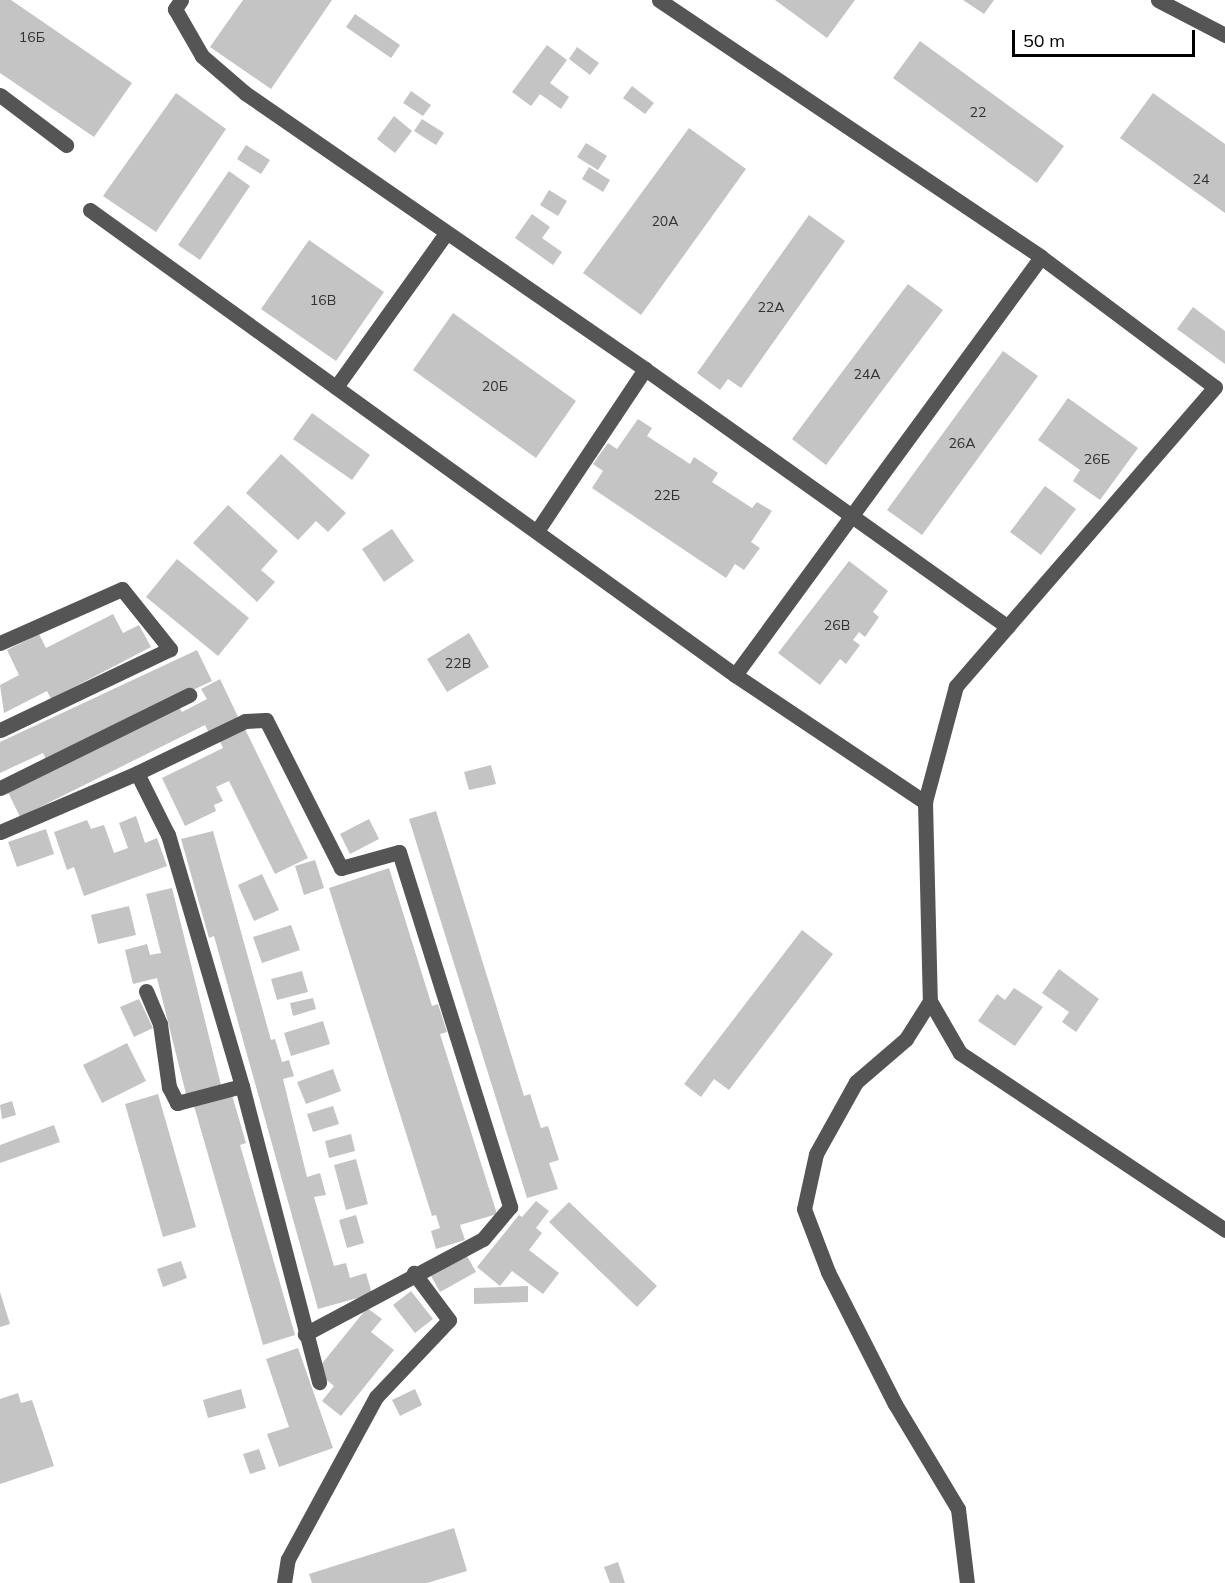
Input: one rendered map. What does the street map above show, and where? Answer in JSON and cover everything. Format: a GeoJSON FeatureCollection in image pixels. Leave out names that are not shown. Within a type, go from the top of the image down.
{"type":"FeatureCollection","features":[{"type":"Feature","properties":{"kind":"street"},"geometry":{"type":"LineString","coordinates":[[659,0],[1041,257],[1220,389],[956,686],[925,802],[930,1001],[960,1053],[1225,1230]]}},
{"type":"Feature","properties":{"kind":"street"},"geometry":{"type":"LineString","coordinates":[[1158,0],[1225,36]]}},
{"type":"Feature","properties":{"kind":"street"},"geometry":{"type":"LineString","coordinates":[[173,3],[202,56],[245,93],[445,235],[645,369],[1008,627]]}},
{"type":"Feature","properties":{"kind":"street"},"geometry":{"type":"LineString","coordinates":[[0,95],[66,146]]}},
{"type":"Feature","properties":{"kind":"street"},"geometry":{"type":"LineString","coordinates":[[90,210],[735,675],[925,802]]}},
{"type":"Feature","properties":{"kind":"street"},"geometry":{"type":"LineString","coordinates":[[336,387],[445,235]]}},
{"type":"Feature","properties":{"kind":"street"},"geometry":{"type":"LineString","coordinates":[[735,675],[1041,257]]}},
{"type":"Feature","properties":{"kind":"street"},"geometry":{"type":"LineString","coordinates":[[537,531],[645,369]]}},
{"type":"Feature","properties":{"kind":"street"},"geometry":{"type":"LineString","coordinates":[[0,643],[122,589],[170,649],[0,730]]}},
{"type":"Feature","properties":{"kind":"street"},"geometry":{"type":"LineString","coordinates":[[0,788],[189,695]]}},
{"type":"Feature","properties":{"kind":"street"},"geometry":{"type":"LineString","coordinates":[[0,832],[137,773],[245,721],[266,720],[341,868],[399,852],[510,1207],[483,1239],[414,1273],[305,1334]]}},
{"type":"Feature","properties":{"kind":"street"},"geometry":{"type":"LineString","coordinates":[[137,773],[168,835],[242,1086],[319,1382]]}},
{"type":"Feature","properties":{"kind":"street"},"geometry":{"type":"LineString","coordinates":[[146,991],[160,1024],[169,1087],[177,1103],[242,1086]]}},
{"type":"Feature","properties":{"kind":"street"},"geometry":{"type":"LineString","coordinates":[[930,1001],[906,1039],[856,1082],[816,1154],[804,1209],[828,1272],[895,1404],[958,1509],[967,1583]]}},
{"type":"Feature","properties":{"kind":"street"},"geometry":{"type":"LineString","coordinates":[[284,1583],[288,1559],[319,1496],[376,1397],[448,1320],[414,1273]]}},
{"type":"Feature","properties":{"kind":"building"},"geometry":{"type":"Polygon","coordinates":[[[0,0],[11,0],[132,83],[94,137],[0,73],[0,0]]]}},
{"type":"Feature","properties":{"kind":"building"},"geometry":{"type":"Polygon","coordinates":[[[243,0],[332,0],[271,89],[210,47],[243,0]]]}},
{"type":"Feature","properties":{"kind":"building"},"geometry":{"type":"Polygon","coordinates":[[[775,0],[855,0],[827,38],[775,0]]]}},
{"type":"Feature","properties":{"kind":"building"},"geometry":{"type":"Polygon","coordinates":[[[963,0],[994,0],[984,14],[963,0]]]}},
{"type":"Feature","properties":{"kind":"building"},"geometry":{"type":"Polygon","coordinates":[[[355,14],[400,45],[391,58],[346,27],[355,14]]]}},
{"type":"Feature","properties":{"kind":"building"},"geometry":{"type":"Polygon","coordinates":[[[920,41],[1064,146],[1037,183],[893,78],[920,41]]]}},
{"type":"Feature","properties":{"kind":"building"},"geometry":{"type":"Polygon","coordinates":[[[547,45],[567,60],[550,83],[569,97],[561,109],[540,94],[531,106],[512,92],[547,45]]]}},
{"type":"Feature","properties":{"kind":"building"},"geometry":{"type":"Polygon","coordinates":[[[577,47],[599,63],[590,75],[569,59],[577,47]]]}},
{"type":"Feature","properties":{"kind":"building"},"geometry":{"type":"Polygon","coordinates":[[[632,86],[654,103],[645,114],[623,98],[632,86]]]}},
{"type":"Feature","properties":{"kind":"building"},"geometry":{"type":"Polygon","coordinates":[[[411,91],[431,105],[423,116],[403,103],[411,91]]]}},
{"type":"Feature","properties":{"kind":"building"},"geometry":{"type":"Polygon","coordinates":[[[176,93],[226,129],[156,232],[103,196],[176,93]]]}},
{"type":"Feature","properties":{"kind":"building"},"geometry":{"type":"Polygon","coordinates":[[[1153,93],[1225,144],[1225,213],[1120,138],[1153,93]]]}},
{"type":"Feature","properties":{"kind":"building"},"geometry":{"type":"Polygon","coordinates":[[[394,116],[412,131],[395,153],[377,139],[394,116]]]}},
{"type":"Feature","properties":{"kind":"building"},"geometry":{"type":"Polygon","coordinates":[[[422,119],[444,133],[436,145],[414,131],[422,119]]]}},
{"type":"Feature","properties":{"kind":"building"},"geometry":{"type":"Polygon","coordinates":[[[689,128],[746,169],[641,315],[583,273],[689,128]]]}},
{"type":"Feature","properties":{"kind":"building"},"geometry":{"type":"Polygon","coordinates":[[[586,143],[607,156],[598,170],[577,157],[586,143]]]}},
{"type":"Feature","properties":{"kind":"building"},"geometry":{"type":"Polygon","coordinates":[[[246,145],[270,160],[261,174],[237,159],[246,145]]]}},
{"type":"Feature","properties":{"kind":"building"},"geometry":{"type":"Polygon","coordinates":[[[589,167],[610,180],[603,192],[582,179],[589,167]]]}},
{"type":"Feature","properties":{"kind":"building"},"geometry":{"type":"Polygon","coordinates":[[[229,171],[250,186],[200,260],[178,245],[229,171]]]}},
{"type":"Feature","properties":{"kind":"building"},"geometry":{"type":"Polygon","coordinates":[[[549,190],[567,201],[558,216],[540,205],[549,190]]]}},
{"type":"Feature","properties":{"kind":"building"},"geometry":{"type":"Polygon","coordinates":[[[532,214],[550,227],[542,238],[562,252],[553,265],[515,238],[532,214]]]}},
{"type":"Feature","properties":{"kind":"building"},"geometry":{"type":"Polygon","coordinates":[[[809,215],[845,241],[741,388],[728,379],[720,390],[697,373],[809,215]]]}},
{"type":"Feature","properties":{"kind":"building"},"geometry":{"type":"Polygon","coordinates":[[[309,240],[384,292],[336,361],[261,309],[309,240]]]}},
{"type":"Feature","properties":{"kind":"building"},"geometry":{"type":"Polygon","coordinates":[[[908,284],[943,310],[826,465],[792,439],[908,284]]]}},
{"type":"Feature","properties":{"kind":"building"},"geometry":{"type":"Polygon","coordinates":[[[1193,307],[1225,331],[1225,364],[1177,329],[1193,307]]]}},
{"type":"Feature","properties":{"kind":"building"},"geometry":{"type":"Polygon","coordinates":[[[453,313],[576,401],[536,458],[413,370],[453,313]]]}},
{"type":"Feature","properties":{"kind":"building"},"geometry":{"type":"Polygon","coordinates":[[[1003,351],[1038,376],[922,535],[887,510],[1003,351]]]}},
{"type":"Feature","properties":{"kind":"building"},"geometry":{"type":"Polygon","coordinates":[[[1068,398],[1138,448],[1100,500],[1073,481],[1080,470],[1038,440],[1068,398]]]}},
{"type":"Feature","properties":{"kind":"building"},"geometry":{"type":"Polygon","coordinates":[[[312,413],[370,455],[352,480],[293,439],[312,413]]]}},
{"type":"Feature","properties":{"kind":"building"},"geometry":{"type":"Polygon","coordinates":[[[638,419],[652,428],[647,436],[690,464],[694,457],[718,473],[712,482],[752,508],[757,502],[772,511],[751,542],[760,548],[744,570],[735,564],[726,578],[592,488],[603,471],[593,464],[608,443],[617,449],[638,419]]]}},
{"type":"Feature","properties":{"kind":"building"},"geometry":{"type":"Polygon","coordinates":[[[281,454],[346,513],[328,532],[316,521],[298,540],[246,493],[281,454]]]}},
{"type":"Feature","properties":{"kind":"building"},"geometry":{"type":"Polygon","coordinates":[[[1045,486],[1076,509],[1041,555],[1010,532],[1045,486]]]}},
{"type":"Feature","properties":{"kind":"building"},"geometry":{"type":"Polygon","coordinates":[[[228,505],[278,551],[261,570],[275,582],[257,602],[193,543],[228,505]]]}},
{"type":"Feature","properties":{"kind":"building"},"geometry":{"type":"Polygon","coordinates":[[[392,529],[414,561],[384,582],[362,549],[392,529]]]}},
{"type":"Feature","properties":{"kind":"building"},"geometry":{"type":"Polygon","coordinates":[[[177,559],[249,618],[218,656],[146,597],[177,559]]]}},
{"type":"Feature","properties":{"kind":"building"},"geometry":{"type":"Polygon","coordinates":[[[849,561],[888,591],[873,612],[879,617],[865,637],[859,632],[853,640],[860,645],[846,664],[840,659],[820,685],[778,653],[849,561]]]}},
{"type":"Feature","properties":{"kind":"building"},"geometry":{"type":"Polygon","coordinates":[[[113,614],[123,633],[139,625],[151,647],[51,699],[47,691],[4,713],[0,685],[19,675],[7,650],[39,634],[46,648],[113,614]]]}},
{"type":"Feature","properties":{"kind":"building"},"geometry":{"type":"Polygon","coordinates":[[[469,633],[489,667],[447,692],[427,659],[469,633]]]}},
{"type":"Feature","properties":{"kind":"building"},"geometry":{"type":"Polygon","coordinates":[[[197,650],[212,681],[46,759],[43,753],[0,773],[0,742],[197,650]]]}},
{"type":"Feature","properties":{"kind":"building"},"geometry":{"type":"Polygon","coordinates":[[[220,679],[240,721],[210,735],[205,725],[20,817],[7,790],[178,705],[182,712],[207,699],[201,689],[220,679]]]}},
{"type":"Feature","properties":{"kind":"building"},"geometry":{"type":"Polygon","coordinates":[[[243,725],[308,858],[275,874],[229,781],[216,787],[223,801],[214,805],[216,811],[185,826],[162,778],[223,748],[218,737],[243,725]]]}},
{"type":"Feature","properties":{"kind":"building"},"geometry":{"type":"Polygon","coordinates":[[[491,765],[496,784],[469,790],[464,772],[491,765]]]}},
{"type":"Feature","properties":{"kind":"building"},"geometry":{"type":"Polygon","coordinates":[[[436,811],[524,1096],[530,1094],[541,1128],[548,1126],[559,1160],[549,1163],[558,1189],[527,1198],[409,819],[436,811]]]}},
{"type":"Feature","properties":{"kind":"building"},"geometry":{"type":"Polygon","coordinates":[[[136,816],[145,843],[157,838],[167,866],[84,896],[74,867],[67,870],[54,832],[87,820],[91,829],[104,825],[114,853],[128,848],[119,823],[136,816]]]}},
{"type":"Feature","properties":{"kind":"building"},"geometry":{"type":"Polygon","coordinates":[[[369,819],[379,839],[350,854],[340,834],[369,819]]]}},
{"type":"Feature","properties":{"kind":"building"},"geometry":{"type":"Polygon","coordinates":[[[46,829],[54,854],[17,867],[8,842],[46,829]]]}},
{"type":"Feature","properties":{"kind":"building"},"geometry":{"type":"Polygon","coordinates":[[[213,831],[271,1040],[275,1039],[282,1062],[289,1060],[294,1076],[283,1079],[307,1177],[320,1173],[326,1195],[314,1197],[334,1266],[346,1263],[350,1278],[366,1273],[372,1294],[318,1309],[214,936],[209,938],[181,839],[213,831]]]}},
{"type":"Feature","properties":{"kind":"building"},"geometry":{"type":"Polygon","coordinates":[[[315,860],[324,888],[304,895],[295,866],[315,860]]]}},
{"type":"Feature","properties":{"kind":"building"},"geometry":{"type":"Polygon","coordinates":[[[389,868],[432,1006],[438,1004],[447,1032],[440,1034],[497,1214],[460,1225],[465,1240],[436,1249],[431,1231],[440,1228],[436,1215],[432,1216],[329,888],[389,868]]]}},
{"type":"Feature","properties":{"kind":"building"},"geometry":{"type":"Polygon","coordinates":[[[262,874],[279,910],[254,921],[238,885],[262,874]]]}},
{"type":"Feature","properties":{"kind":"building"},"geometry":{"type":"Polygon","coordinates":[[[172,888],[221,1085],[186,1094],[157,978],[133,984],[125,950],[147,944],[150,955],[161,953],[146,894],[172,888]]]}},
{"type":"Feature","properties":{"kind":"building"},"geometry":{"type":"Polygon","coordinates":[[[129,906],[136,935],[98,944],[91,915],[129,906]]]}},
{"type":"Feature","properties":{"kind":"building"},"geometry":{"type":"Polygon","coordinates":[[[291,925],[300,950],[262,963],[253,937],[291,925]]]}},
{"type":"Feature","properties":{"kind":"building"},"geometry":{"type":"Polygon","coordinates":[[[802,930],[833,954],[729,1090],[714,1079],[701,1097],[684,1084],[802,930]]]}},
{"type":"Feature","properties":{"kind":"building"},"geometry":{"type":"Polygon","coordinates":[[[1059,969],[1099,999],[1076,1032],[1062,1022],[1069,1012],[1042,993],[1059,969]]]}},
{"type":"Feature","properties":{"kind":"building"},"geometry":{"type":"Polygon","coordinates":[[[302,971],[308,992],[277,1000],[271,979],[302,971]]]}},
{"type":"Feature","properties":{"kind":"building"},"geometry":{"type":"Polygon","coordinates":[[[1014,988],[1043,1007],[1015,1046],[978,1021],[997,994],[1005,1000],[1014,988]]]}},
{"type":"Feature","properties":{"kind":"building"},"geometry":{"type":"Polygon","coordinates":[[[313,998],[316,1009],[293,1016],[290,1003],[313,998]]]}},
{"type":"Feature","properties":{"kind":"building"},"geometry":{"type":"Polygon","coordinates":[[[139,999],[153,1028],[134,1037],[120,1007],[139,999]]]}},
{"type":"Feature","properties":{"kind":"building"},"geometry":{"type":"Polygon","coordinates":[[[323,1021],[330,1044],[291,1056],[284,1033],[323,1021]]]}},
{"type":"Feature","properties":{"kind":"building"},"geometry":{"type":"Polygon","coordinates":[[[127,1043],[146,1081],[102,1103],[83,1065],[127,1043]]]}},
{"type":"Feature","properties":{"kind":"building"},"geometry":{"type":"Polygon","coordinates":[[[333,1069],[341,1091],[306,1104],[297,1082],[333,1069]]]}},
{"type":"Feature","properties":{"kind":"building"},"geometry":{"type":"Polygon","coordinates":[[[158,1094],[196,1227],[163,1237],[125,1104],[158,1094]]]}},
{"type":"Feature","properties":{"kind":"building"},"geometry":{"type":"Polygon","coordinates":[[[232,1095],[246,1143],[240,1145],[295,1335],[263,1345],[194,1106],[232,1095]]]}},
{"type":"Feature","properties":{"kind":"building"},"geometry":{"type":"Polygon","coordinates":[[[12,1101],[16,1115],[2,1119],[0,1105],[12,1101]]]}},
{"type":"Feature","properties":{"kind":"building"},"geometry":{"type":"Polygon","coordinates":[[[333,1106],[339,1124],[313,1132],[307,1114],[333,1106]]]}},
{"type":"Feature","properties":{"kind":"building"},"geometry":{"type":"Polygon","coordinates":[[[54,1125],[60,1142],[0,1163],[0,1145],[54,1125]]]}},
{"type":"Feature","properties":{"kind":"building"},"geometry":{"type":"Polygon","coordinates":[[[351,1134],[355,1151],[329,1158],[325,1141],[351,1134]]]}},
{"type":"Feature","properties":{"kind":"building"},"geometry":{"type":"Polygon","coordinates":[[[356,1159],[368,1204],[346,1210],[334,1165],[356,1159]]]}},
{"type":"Feature","properties":{"kind":"building"},"geometry":{"type":"Polygon","coordinates":[[[536,1201],[549,1211],[536,1228],[542,1233],[529,1250],[559,1273],[543,1294],[512,1271],[500,1286],[477,1267],[519,1215],[522,1217],[536,1201]]]}},
{"type":"Feature","properties":{"kind":"building"},"geometry":{"type":"Polygon","coordinates":[[[569,1202],[657,1286],[637,1307],[549,1222],[569,1202]]]}},
{"type":"Feature","properties":{"kind":"building"},"geometry":{"type":"Polygon","coordinates":[[[356,1215],[364,1243],[347,1248],[339,1220],[356,1215]]]}},
{"type":"Feature","properties":{"kind":"building"},"geometry":{"type":"Polygon","coordinates":[[[467,1256],[476,1272],[440,1292],[431,1276],[467,1256]]]}},
{"type":"Feature","properties":{"kind":"building"},"geometry":{"type":"Polygon","coordinates":[[[181,1261],[187,1278],[163,1287],[157,1269],[181,1261]]]}},
{"type":"Feature","properties":{"kind":"building"},"geometry":{"type":"Polygon","coordinates":[[[528,1286],[528,1302],[474,1304],[474,1288],[528,1286]]]}},
{"type":"Feature","properties":{"kind":"building"},"geometry":{"type":"Polygon","coordinates":[[[411,1291],[433,1319],[415,1333],[393,1305],[411,1291]]]}},
{"type":"Feature","properties":{"kind":"building"},"geometry":{"type":"Polygon","coordinates":[[[0,1292],[10,1324],[0,1327],[0,1292]]]}},
{"type":"Feature","properties":{"kind":"building"},"geometry":{"type":"Polygon","coordinates":[[[367,1308],[382,1319],[371,1332],[394,1350],[341,1416],[322,1401],[334,1386],[316,1371],[367,1308]]]}},
{"type":"Feature","properties":{"kind":"building"},"geometry":{"type":"Polygon","coordinates":[[[298,1348],[333,1448],[279,1467],[267,1434],[289,1427],[266,1359],[298,1348]]]}},
{"type":"Feature","properties":{"kind":"building"},"geometry":{"type":"Polygon","coordinates":[[[241,1389],[246,1408],[208,1418],[203,1400],[241,1389]]]}},
{"type":"Feature","properties":{"kind":"building"},"geometry":{"type":"Polygon","coordinates":[[[415,1389],[422,1405],[400,1416],[392,1400],[415,1389]]]}},
{"type":"Feature","properties":{"kind":"building"},"geometry":{"type":"Polygon","coordinates":[[[18,1393],[21,1403],[32,1400],[54,1466],[0,1484],[0,1399],[18,1393]]]}},
{"type":"Feature","properties":{"kind":"building"},"geometry":{"type":"Polygon","coordinates":[[[259,1449],[266,1469],[250,1474],[243,1454],[259,1449]]]}},
{"type":"Feature","properties":{"kind":"building"},"geometry":{"type":"Polygon","coordinates":[[[454,1528],[467,1571],[427,1583],[312,1583],[309,1574],[454,1528]]]}},
{"type":"Feature","properties":{"kind":"building"},"geometry":{"type":"Polygon","coordinates":[[[618,1562],[625,1583],[610,1583],[604,1567],[618,1562]]]}}]}
